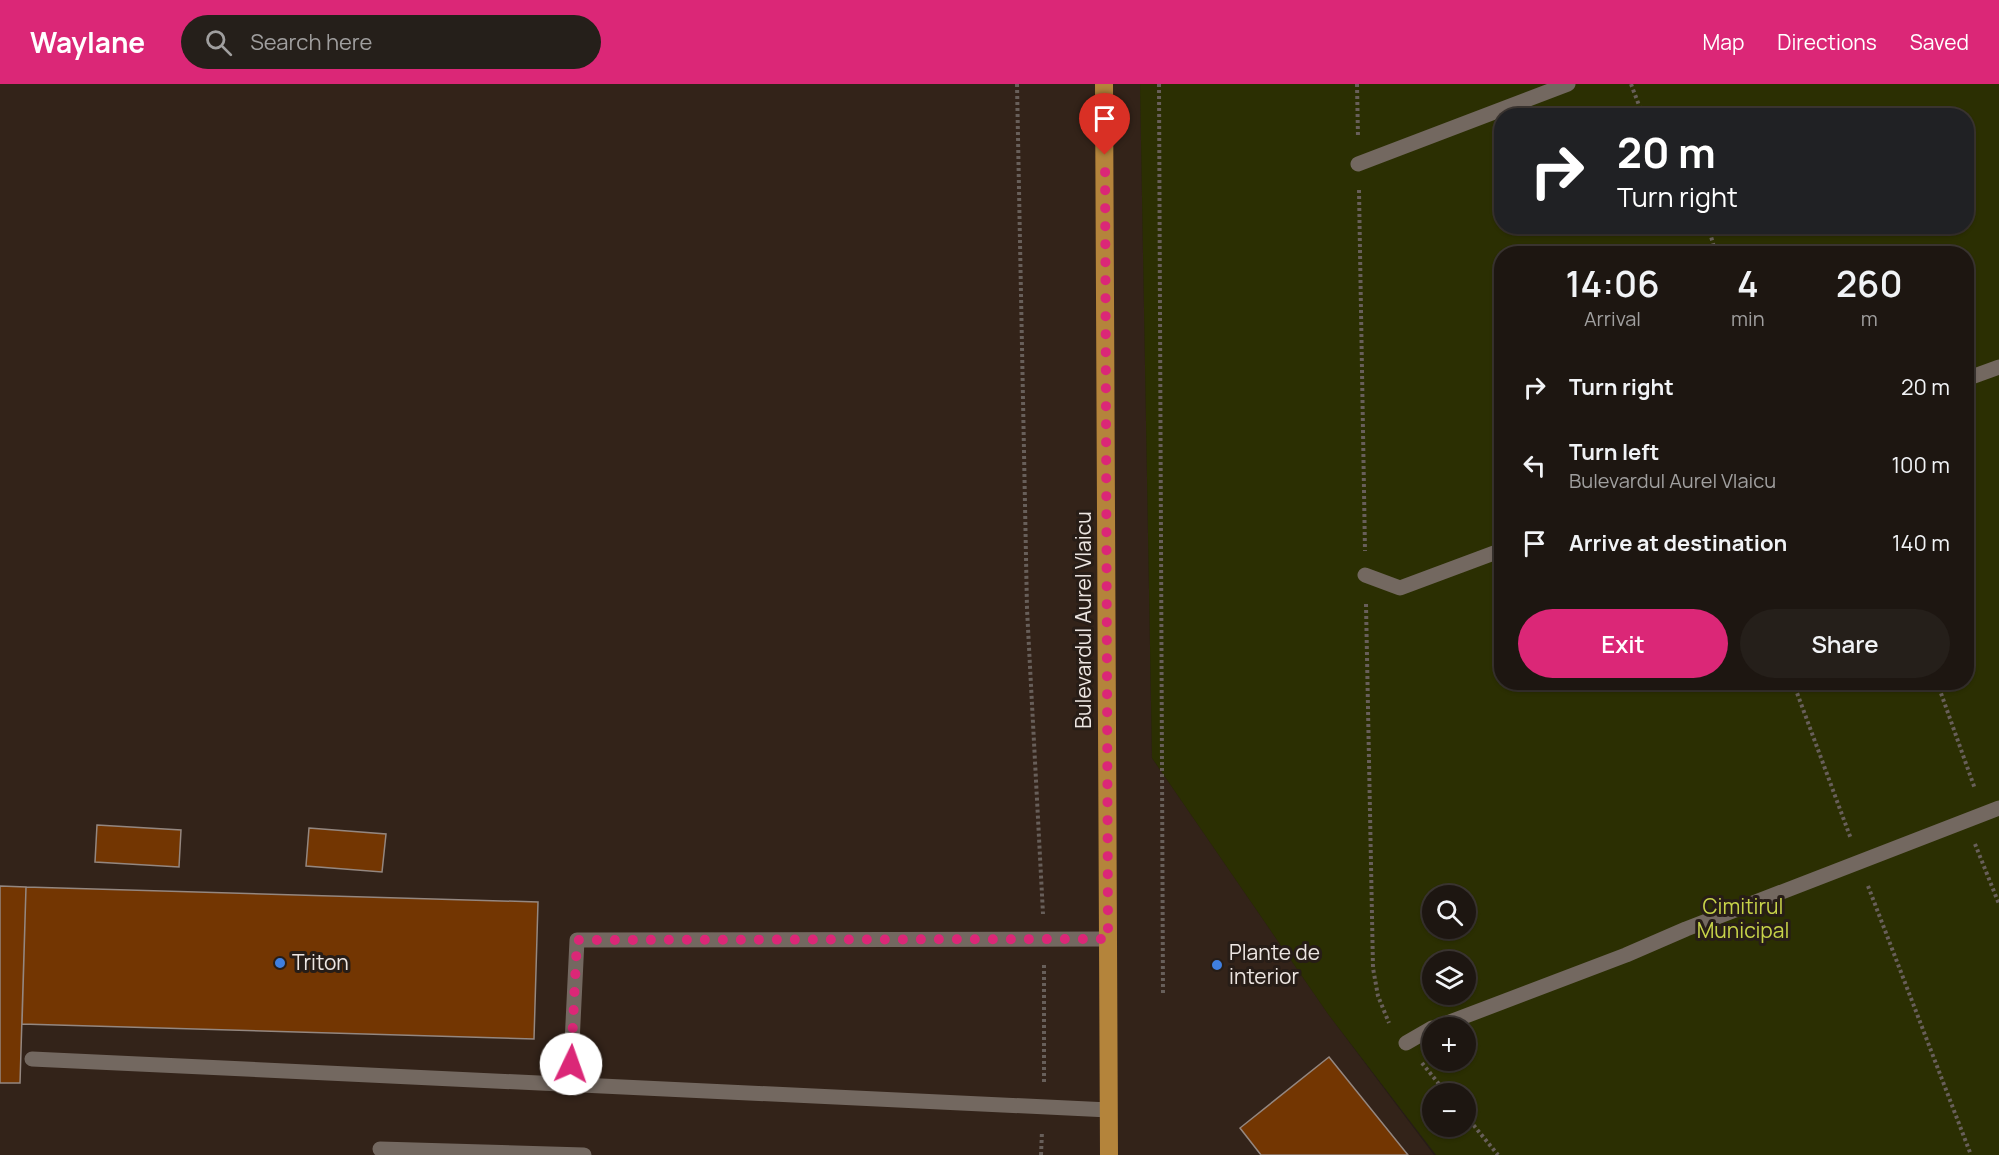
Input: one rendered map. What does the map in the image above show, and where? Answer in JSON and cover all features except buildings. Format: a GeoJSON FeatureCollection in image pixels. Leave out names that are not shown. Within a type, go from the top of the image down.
{"type":"FeatureCollection","features":[{"type":"Feature","properties":{"kind":"main road","name":"Bulevardul Aurel Vlaicu"},"geometry":{"type":"LineString","coordinates":[[1104,84],[1109,1155]]}},
{"type":"Feature","properties":{"kind":"lane"},"geometry":{"type":"LineString","coordinates":[[1505,108],[1568,84]]}},
{"type":"Feature","properties":{"kind":"lane"},"geometry":{"type":"LineString","coordinates":[[1358,164],[1494,112]]}},
{"type":"Feature","properties":{"kind":"lane"},"geometry":{"type":"LineString","coordinates":[[1974,376],[1999,367]]}},
{"type":"Feature","properties":{"kind":"lane"},"geometry":{"type":"LineString","coordinates":[[1365,575],[1400,588],[1494,553]]}},
{"type":"Feature","properties":{"kind":"lane"},"geometry":{"type":"LineString","coordinates":[[1462,1017],[1999,808]]}},
{"type":"Feature","properties":{"kind":"lane"},"geometry":{"type":"LineString","coordinates":[[570,1085],[577,940],[1108,939]]}},
{"type":"Feature","properties":{"kind":"lane"},"geometry":{"type":"LineString","coordinates":[[1406,1043],[1422,1034]]}},
{"type":"Feature","properties":{"kind":"lane"},"geometry":{"type":"LineString","coordinates":[[32,1059],[1109,1110]]}},
{"type":"Feature","properties":{"kind":"lane"},"geometry":{"type":"LineString","coordinates":[[380,1149],[584,1155]]}},
{"type":"Feature","properties":{"kind":"path"},"geometry":{"type":"LineString","coordinates":[[1017,84],[1028,609],[1044,939],[1044,1107],[1041,1155]]}},
{"type":"Feature","properties":{"kind":"path"},"geometry":{"type":"LineString","coordinates":[[1159,84],[1163,995]]}},
{"type":"Feature","properties":{"kind":"path"},"geometry":{"type":"LineString","coordinates":[[1631,84],[1640,108]]}},
{"type":"Feature","properties":{"kind":"path"},"geometry":{"type":"LineString","coordinates":[[1796,690],[1971,1155]]}},
{"type":"Feature","properties":{"kind":"path"},"geometry":{"type":"LineString","coordinates":[[1939,690],[1984,814]]}},
{"type":"Feature","properties":{"kind":"path"},"geometry":{"type":"LineString","coordinates":[[1966,821],[1999,904]]}},
{"type":"Feature","properties":{"kind":"path"},"geometry":{"type":"LineString","coordinates":[[1476,1128],[1498,1155]]}},
{"type":"Feature","properties":{"kind":"shaded area"},"geometry":{"type":"Polygon","coordinates":[[[0,84],[1140,84],[1152,758],[1328,1014],[1434,1155],[0,1155],[0,84]]]}},
{"type":"Feature","properties":{"kind":"green space","name":"Cimitirul Municipal"},"geometry":{"type":"Polygon","coordinates":[[[1140,84],[1999,84],[1999,1155],[1436,1155],[1422,1137],[1476,1137],[1476,1083],[1422,1083],[1422,1137],[1328,1014],[1152,758],[1140,84]]]}},
{"type":"Feature","properties":{"kind":"place","name":"Triton"},"geometry":{"type":"Point","coordinates":[280,963]}},
{"type":"Feature","properties":{"kind":"place","name":"Plante de interior"},"geometry":{"type":"Point","coordinates":[1217,965]}},
{"type":"Feature","properties":{"kind":"route"},"geometry":{"type":"LineString","coordinates":[[571,1064],[577,940],[1108,939],[1105,155]]}}]}
